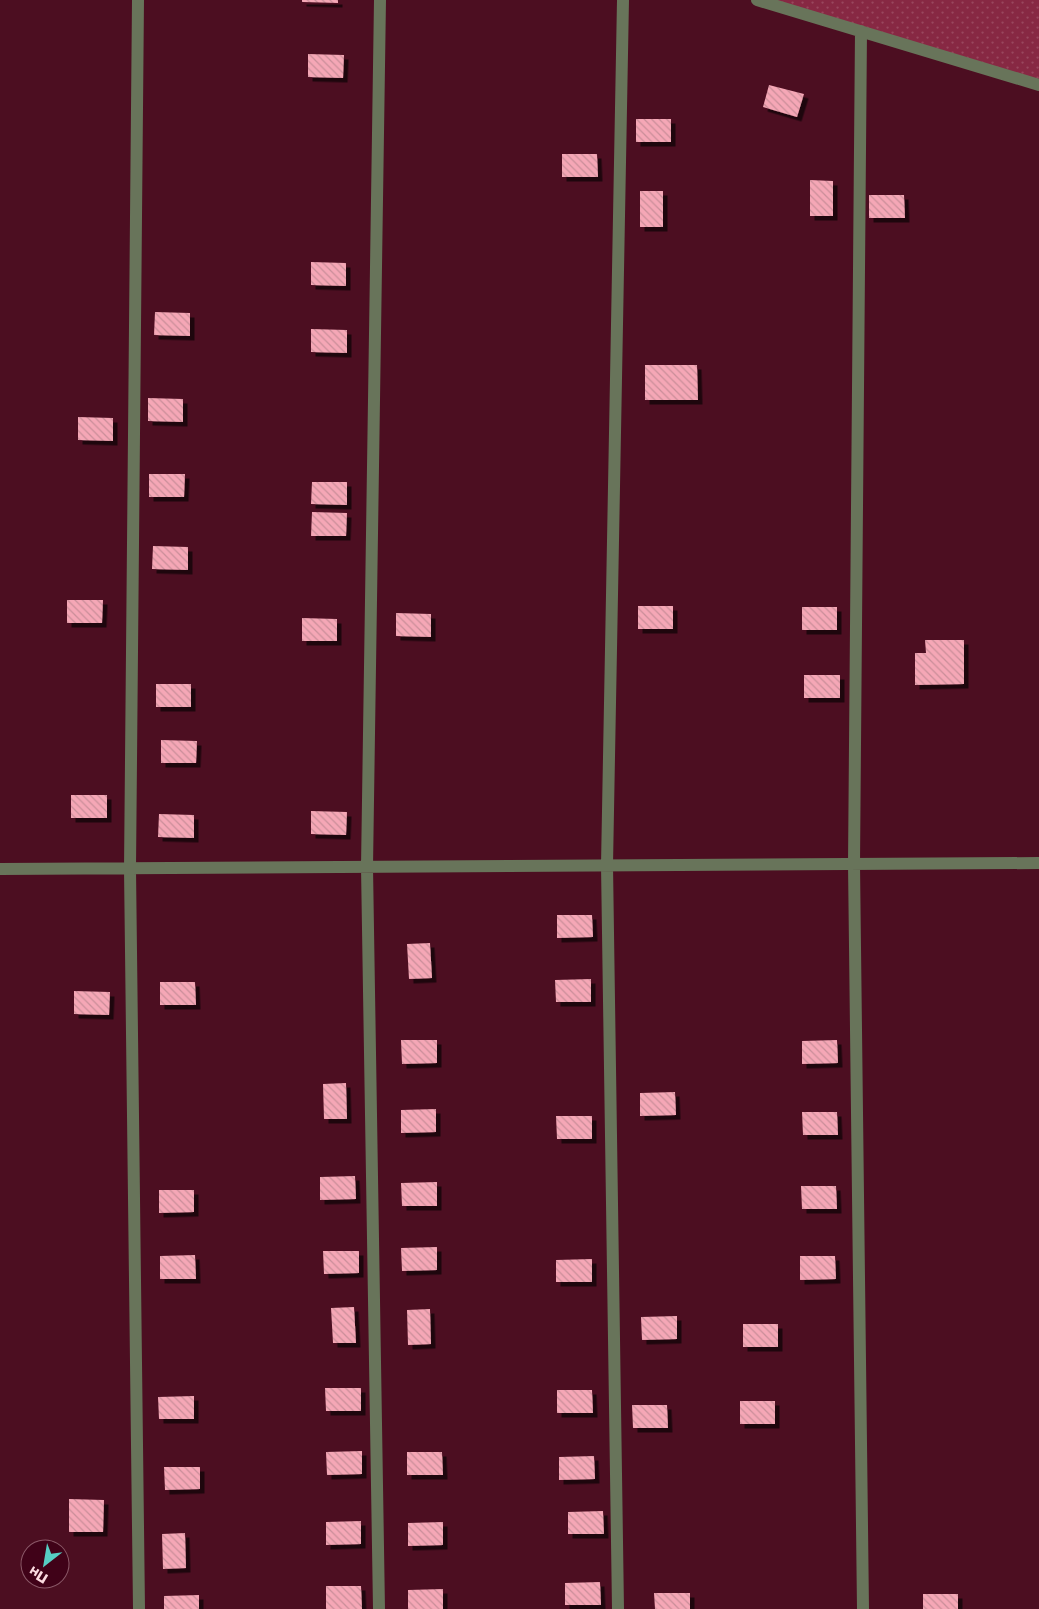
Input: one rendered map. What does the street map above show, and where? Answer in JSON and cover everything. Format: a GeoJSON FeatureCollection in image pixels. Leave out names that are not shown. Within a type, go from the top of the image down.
{"type":"FeatureCollection","features":[{"type":"Feature","properties":{"kind":"street"},"geometry":{"type":"LineString","coordinates":[[138,0],[130,869],[139,1609]]}},
{"type":"Feature","properties":{"kind":"street"},"geometry":{"type":"LineString","coordinates":[[379,1609],[368,867],[380,0]]}},
{"type":"Feature","properties":{"kind":"street"},"geometry":{"type":"LineString","coordinates":[[618,1609],[607,865],[622,0]]}},
{"type":"Feature","properties":{"kind":"street"},"geometry":{"type":"LineString","coordinates":[[758,0],[1039,84]]}},
{"type":"Feature","properties":{"kind":"street"},"geometry":{"type":"LineString","coordinates":[[861,31],[854,864],[863,1609]]}},
{"type":"Feature","properties":{"kind":"street"},"geometry":{"type":"LineString","coordinates":[[0,870],[1039,862]]}},
{"type":"Feature","properties":{"kind":"shaded area"},"geometry":{"type":"Polygon","coordinates":[[[758,0],[1039,0],[1039,85],[758,0]]]}},
{"type":"Feature","properties":{"kind":"building"},"geometry":{"type":"Polygon","coordinates":[[[302,0],[338,0],[338,3],[302,2],[302,0]]]}},
{"type":"Feature","properties":{"kind":"building"},"geometry":{"type":"Polygon","coordinates":[[[308,54],[344,55],[343,78],[308,77],[308,54]]]}},
{"type":"Feature","properties":{"kind":"building"},"geometry":{"type":"Polygon","coordinates":[[[769,85],[804,94],[797,117],[763,107],[769,85]]]}},
{"type":"Feature","properties":{"kind":"building"},"geometry":{"type":"Polygon","coordinates":[[[636,119],[671,119],[671,142],[636,142],[636,119]]]}},
{"type":"Feature","properties":{"kind":"building"},"geometry":{"type":"Polygon","coordinates":[[[562,154],[597,154],[598,177],[562,177],[562,154]]]}},
{"type":"Feature","properties":{"kind":"building"},"geometry":{"type":"Polygon","coordinates":[[[810,180],[833,181],[833,216],[810,216],[810,180]]]}},
{"type":"Feature","properties":{"kind":"building"},"geometry":{"type":"Polygon","coordinates":[[[640,191],[663,191],[663,227],[640,227],[640,191]]]}},
{"type":"Feature","properties":{"kind":"building"},"geometry":{"type":"Polygon","coordinates":[[[869,195],[904,195],[905,218],[869,218],[869,195]]]}},
{"type":"Feature","properties":{"kind":"building"},"geometry":{"type":"Polygon","coordinates":[[[311,262],[346,263],[346,286],[311,285],[311,262]]]}},
{"type":"Feature","properties":{"kind":"building"},"geometry":{"type":"Polygon","coordinates":[[[155,312],[190,313],[190,336],[154,335],[155,312]]]}},
{"type":"Feature","properties":{"kind":"building"},"geometry":{"type":"Polygon","coordinates":[[[311,329],[347,330],[347,353],[311,352],[311,329]]]}},
{"type":"Feature","properties":{"kind":"building"},"geometry":{"type":"Polygon","coordinates":[[[645,365],[697,365],[698,400],[645,400],[645,365]]]}},
{"type":"Feature","properties":{"kind":"building"},"geometry":{"type":"Polygon","coordinates":[[[148,398],[183,399],[183,422],[148,421],[148,398]]]}},
{"type":"Feature","properties":{"kind":"building"},"geometry":{"type":"Polygon","coordinates":[[[78,417],[113,418],[113,441],[78,440],[78,417]]]}},
{"type":"Feature","properties":{"kind":"building"},"geometry":{"type":"Polygon","coordinates":[[[149,474],[185,474],[184,497],[149,497],[149,474]]]}},
{"type":"Feature","properties":{"kind":"building"},"geometry":{"type":"Polygon","coordinates":[[[312,482],[347,482],[347,505],[311,504],[312,482]]]}},
{"type":"Feature","properties":{"kind":"building"},"geometry":{"type":"Polygon","coordinates":[[[312,512],[347,513],[346,536],[311,536],[312,512]]]}},
{"type":"Feature","properties":{"kind":"building"},"geometry":{"type":"Polygon","coordinates":[[[153,546],[188,547],[188,570],[152,569],[153,546]]]}},
{"type":"Feature","properties":{"kind":"building"},"geometry":{"type":"Polygon","coordinates":[[[67,600],[103,600],[102,623],[67,623],[67,600]]]}},
{"type":"Feature","properties":{"kind":"building"},"geometry":{"type":"Polygon","coordinates":[[[638,606],[673,606],[673,629],[638,629],[638,606]]]}},
{"type":"Feature","properties":{"kind":"building"},"geometry":{"type":"Polygon","coordinates":[[[802,607],[837,607],[837,630],[802,630],[802,607]]]}},
{"type":"Feature","properties":{"kind":"building"},"geometry":{"type":"Polygon","coordinates":[[[396,613],[431,614],[431,637],[396,636],[396,613]]]}},
{"type":"Feature","properties":{"kind":"building"},"geometry":{"type":"Polygon","coordinates":[[[302,618],[337,619],[337,641],[302,641],[302,618]]]}},
{"type":"Feature","properties":{"kind":"building"},"geometry":{"type":"Polygon","coordinates":[[[925,640],[964,640],[964,684],[915,685],[915,653],[926,653],[925,640]]]}},
{"type":"Feature","properties":{"kind":"building"},"geometry":{"type":"Polygon","coordinates":[[[804,675],[840,675],[840,698],[804,698],[804,675]]]}},
{"type":"Feature","properties":{"kind":"building"},"geometry":{"type":"Polygon","coordinates":[[[156,684],[191,684],[191,707],[156,707],[156,684]]]}},
{"type":"Feature","properties":{"kind":"building"},"geometry":{"type":"Polygon","coordinates":[[[161,740],[197,741],[196,763],[161,763],[161,740]]]}},
{"type":"Feature","properties":{"kind":"building"},"geometry":{"type":"Polygon","coordinates":[[[71,795],[107,795],[107,818],[71,818],[71,795]]]}},
{"type":"Feature","properties":{"kind":"building"},"geometry":{"type":"Polygon","coordinates":[[[311,811],[347,812],[346,835],[311,834],[311,811]]]}},
{"type":"Feature","properties":{"kind":"building"},"geometry":{"type":"Polygon","coordinates":[[[159,814],[194,815],[194,838],[158,837],[159,814]]]}},
{"type":"Feature","properties":{"kind":"building"},"geometry":{"type":"Polygon","coordinates":[[[557,915],[592,915],[593,937],[557,938],[557,915]]]}},
{"type":"Feature","properties":{"kind":"building"},"geometry":{"type":"Polygon","coordinates":[[[430,943],[432,978],[409,979],[407,944],[430,943]]]}},
{"type":"Feature","properties":{"kind":"building"},"geometry":{"type":"Polygon","coordinates":[[[591,979],[591,1002],[556,1002],[555,980],[591,979]]]}},
{"type":"Feature","properties":{"kind":"building"},"geometry":{"type":"Polygon","coordinates":[[[160,982],[195,982],[196,1005],[160,1005],[160,982]]]}},
{"type":"Feature","properties":{"kind":"building"},"geometry":{"type":"Polygon","coordinates":[[[74,991],[110,992],[109,1015],[74,1014],[74,991]]]}},
{"type":"Feature","properties":{"kind":"building"},"geometry":{"type":"Polygon","coordinates":[[[401,1040],[437,1040],[437,1063],[402,1064],[401,1040]]]}},
{"type":"Feature","properties":{"kind":"building"},"geometry":{"type":"Polygon","coordinates":[[[837,1040],[838,1063],[802,1064],[802,1041],[837,1040]]]}},
{"type":"Feature","properties":{"kind":"building"},"geometry":{"type":"Polygon","coordinates":[[[346,1083],[347,1119],[324,1119],[323,1084],[346,1083]]]}},
{"type":"Feature","properties":{"kind":"building"},"geometry":{"type":"Polygon","coordinates":[[[675,1092],[676,1115],[640,1116],[640,1093],[675,1092]]]}},
{"type":"Feature","properties":{"kind":"building"},"geometry":{"type":"Polygon","coordinates":[[[436,1109],[436,1132],[401,1133],[401,1110],[436,1109]]]}},
{"type":"Feature","properties":{"kind":"building"},"geometry":{"type":"Polygon","coordinates":[[[802,1112],[837,1112],[838,1135],[803,1135],[802,1112]]]}},
{"type":"Feature","properties":{"kind":"building"},"geometry":{"type":"Polygon","coordinates":[[[556,1116],[592,1116],[592,1139],[557,1139],[556,1116]]]}},
{"type":"Feature","properties":{"kind":"building"},"geometry":{"type":"Polygon","coordinates":[[[355,1176],[356,1199],[320,1200],[320,1177],[355,1176]]]}},
{"type":"Feature","properties":{"kind":"building"},"geometry":{"type":"Polygon","coordinates":[[[437,1182],[437,1206],[402,1206],[401,1183],[437,1182]]]}},
{"type":"Feature","properties":{"kind":"building"},"geometry":{"type":"Polygon","coordinates":[[[801,1186],[836,1186],[837,1209],[802,1209],[801,1186]]]}},
{"type":"Feature","properties":{"kind":"building"},"geometry":{"type":"Polygon","coordinates":[[[159,1190],[194,1190],[194,1212],[159,1213],[159,1190]]]}},
{"type":"Feature","properties":{"kind":"building"},"geometry":{"type":"Polygon","coordinates":[[[437,1247],[437,1270],[402,1271],[401,1248],[437,1247]]]}},
{"type":"Feature","properties":{"kind":"building"},"geometry":{"type":"Polygon","coordinates":[[[323,1251],[359,1251],[359,1273],[324,1274],[323,1251]]]}},
{"type":"Feature","properties":{"kind":"building"},"geometry":{"type":"Polygon","coordinates":[[[195,1255],[196,1279],[160,1279],[160,1256],[195,1255]]]}},
{"type":"Feature","properties":{"kind":"building"},"geometry":{"type":"Polygon","coordinates":[[[800,1256],[835,1256],[836,1279],[800,1280],[800,1256]]]}},
{"type":"Feature","properties":{"kind":"building"},"geometry":{"type":"Polygon","coordinates":[[[592,1259],[592,1282],[556,1282],[556,1260],[592,1259]]]}},
{"type":"Feature","properties":{"kind":"building"},"geometry":{"type":"Polygon","coordinates":[[[354,1307],[356,1343],[333,1343],[331,1308],[354,1307]]]}},
{"type":"Feature","properties":{"kind":"building"},"geometry":{"type":"Polygon","coordinates":[[[430,1309],[431,1344],[408,1345],[407,1310],[430,1309]]]}},
{"type":"Feature","properties":{"kind":"building"},"geometry":{"type":"Polygon","coordinates":[[[677,1316],[677,1339],[642,1340],[641,1317],[677,1316]]]}},
{"type":"Feature","properties":{"kind":"building"},"geometry":{"type":"Polygon","coordinates":[[[743,1324],[778,1324],[778,1347],[743,1347],[743,1324]]]}},
{"type":"Feature","properties":{"kind":"building"},"geometry":{"type":"Polygon","coordinates":[[[325,1388],[361,1388],[361,1411],[326,1411],[325,1388]]]}},
{"type":"Feature","properties":{"kind":"building"},"geometry":{"type":"Polygon","coordinates":[[[557,1390],[592,1390],[593,1413],[557,1413],[557,1390]]]}},
{"type":"Feature","properties":{"kind":"building"},"geometry":{"type":"Polygon","coordinates":[[[194,1396],[194,1419],[159,1419],[158,1397],[194,1396]]]}},
{"type":"Feature","properties":{"kind":"building"},"geometry":{"type":"Polygon","coordinates":[[[740,1401],[775,1401],[775,1424],[740,1424],[740,1401]]]}},
{"type":"Feature","properties":{"kind":"building"},"geometry":{"type":"Polygon","coordinates":[[[632,1405],[667,1405],[668,1428],[633,1428],[632,1405]]]}},
{"type":"Feature","properties":{"kind":"building"},"geometry":{"type":"Polygon","coordinates":[[[362,1451],[362,1474],[327,1475],[326,1452],[362,1451]]]}},
{"type":"Feature","properties":{"kind":"building"},"geometry":{"type":"Polygon","coordinates":[[[407,1452],[442,1452],[443,1475],[407,1475],[407,1452]]]}},
{"type":"Feature","properties":{"kind":"building"},"geometry":{"type":"Polygon","coordinates":[[[594,1456],[595,1479],[559,1480],[559,1457],[594,1456]]]}},
{"type":"Feature","properties":{"kind":"building"},"geometry":{"type":"Polygon","coordinates":[[[164,1467],[200,1467],[200,1489],[165,1490],[164,1467]]]}},
{"type":"Feature","properties":{"kind":"building"},"geometry":{"type":"Polygon","coordinates":[[[69,1499],[104,1500],[103,1532],[69,1532],[69,1499]]]}},
{"type":"Feature","properties":{"kind":"building"},"geometry":{"type":"Polygon","coordinates":[[[603,1511],[604,1534],[568,1534],[568,1512],[603,1511]]]}},
{"type":"Feature","properties":{"kind":"building"},"geometry":{"type":"Polygon","coordinates":[[[361,1521],[361,1544],[326,1545],[326,1522],[361,1521]]]}},
{"type":"Feature","properties":{"kind":"building"},"geometry":{"type":"Polygon","coordinates":[[[443,1522],[443,1545],[408,1546],[408,1523],[443,1522]]]}},
{"type":"Feature","properties":{"kind":"building"},"geometry":{"type":"Polygon","coordinates":[[[185,1533],[186,1568],[163,1569],[162,1534],[185,1533]]]}},
{"type":"Feature","properties":{"kind":"building"},"geometry":{"type":"Polygon","coordinates":[[[600,1582],[601,1605],[565,1605],[565,1583],[600,1582]]]}},
{"type":"Feature","properties":{"kind":"building"},"geometry":{"type":"Polygon","coordinates":[[[326,1586],[361,1586],[362,1609],[326,1609],[326,1586]]]}},
{"type":"Feature","properties":{"kind":"building"},"geometry":{"type":"Polygon","coordinates":[[[443,1589],[443,1609],[408,1609],[408,1590],[443,1589]]]}},
{"type":"Feature","properties":{"kind":"building"},"geometry":{"type":"Polygon","coordinates":[[[654,1593],[690,1593],[690,1609],[655,1609],[654,1593]]]}},
{"type":"Feature","properties":{"kind":"building"},"geometry":{"type":"Polygon","coordinates":[[[923,1594],[958,1594],[958,1609],[923,1609],[923,1594]]]}},
{"type":"Feature","properties":{"kind":"building"},"geometry":{"type":"Polygon","coordinates":[[[199,1595],[199,1609],[164,1609],[164,1596],[199,1595]]]}}]}
